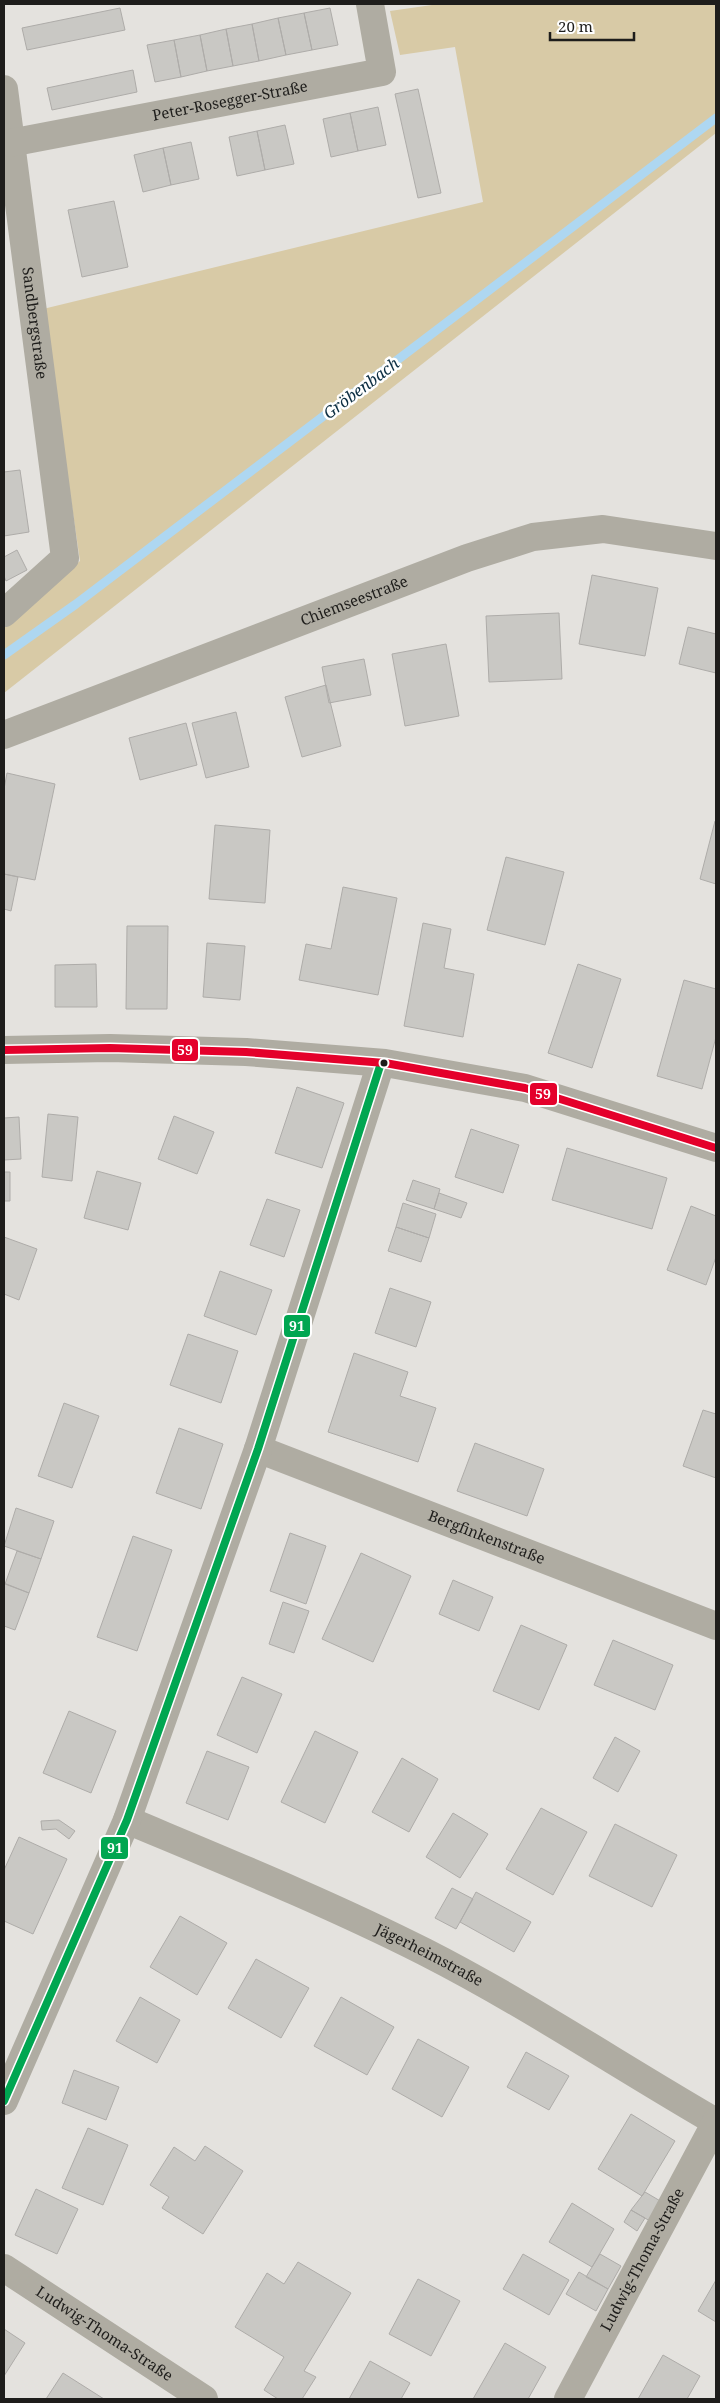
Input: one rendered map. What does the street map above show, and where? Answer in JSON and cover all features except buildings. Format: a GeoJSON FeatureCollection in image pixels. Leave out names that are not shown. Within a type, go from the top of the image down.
{"type":"FeatureCollection","features":[{"type":"Feature","properties":{"kind":"street","name":"Peter-Rosegger-Straße"},"geometry":{"type":"LineString","coordinates":[[10,143],[382,72],[370,4]]}},
{"type":"Feature","properties":{"kind":"street","name":"Sandbergstraße"},"geometry":{"type":"LineString","coordinates":[[4,89],[65,558],[4,612]]}},
{"type":"Feature","properties":{"kind":"street","name":"Chiemseestraße"},"geometry":{"type":"LineString","coordinates":[[4,735],[467,558],[533,537],[603,529],[716,546]]}},
{"type":"Feature","properties":{"kind":"street"},"geometry":{"type":"LineString","coordinates":[[4,1050],[110,1048],[246,1052],[381,1063],[525,1088],[716,1148]]}},
{"type":"Feature","properties":{"kind":"street"},"geometry":{"type":"LineString","coordinates":[[4,2101],[127,1820],[258,1450],[381,1063]]}},
{"type":"Feature","properties":{"kind":"street","name":"Bergfinkenstraße"},"geometry":{"type":"LineString","coordinates":[[258,1450],[716,1626]]}},
{"type":"Feature","properties":{"kind":"street","name":"Jägerheimstraße"},"geometry":{"type":"LineString","coordinates":[[127,1820],[310,1898],[425,1952],[503,1994],[716,2122]]}},
{"type":"Feature","properties":{"kind":"street","name":"Ludwig-Thoma-Straße"},"geometry":{"type":"LineString","coordinates":[[568,2399],[716,2122]]}},
{"type":"Feature","properties":{"kind":"street","name":"Ludwig-Thoma-Straße"},"geometry":{"type":"LineString","coordinates":[[4,2268],[204,2399]]}},
{"type":"Feature","properties":{"kind":"shaded area"},"geometry":{"type":"Polygon","coordinates":[[[439,4],[716,4],[716,133],[4,693],[4,624],[80,561],[43,309],[483,202],[455,47],[400,55],[390,11],[439,4]]]}},
{"type":"Feature","properties":{"kind":"waterway","name":"Gröbenbach"},"geometry":{"type":"LineString","coordinates":[[4,655],[76,604],[716,118]]}},
{"type":"Feature","properties":{"kind":"transit line","name":"59"},"geometry":{"type":"LineString","coordinates":[[4,1050],[110,1048],[246,1052],[385,1063],[525,1088],[716,1148]]}},
{"type":"Feature","properties":{"kind":"transit line","name":"91"},"geometry":{"type":"LineString","coordinates":[[4,2101],[127,1820],[258,1449],[381,1063]]}}]}
